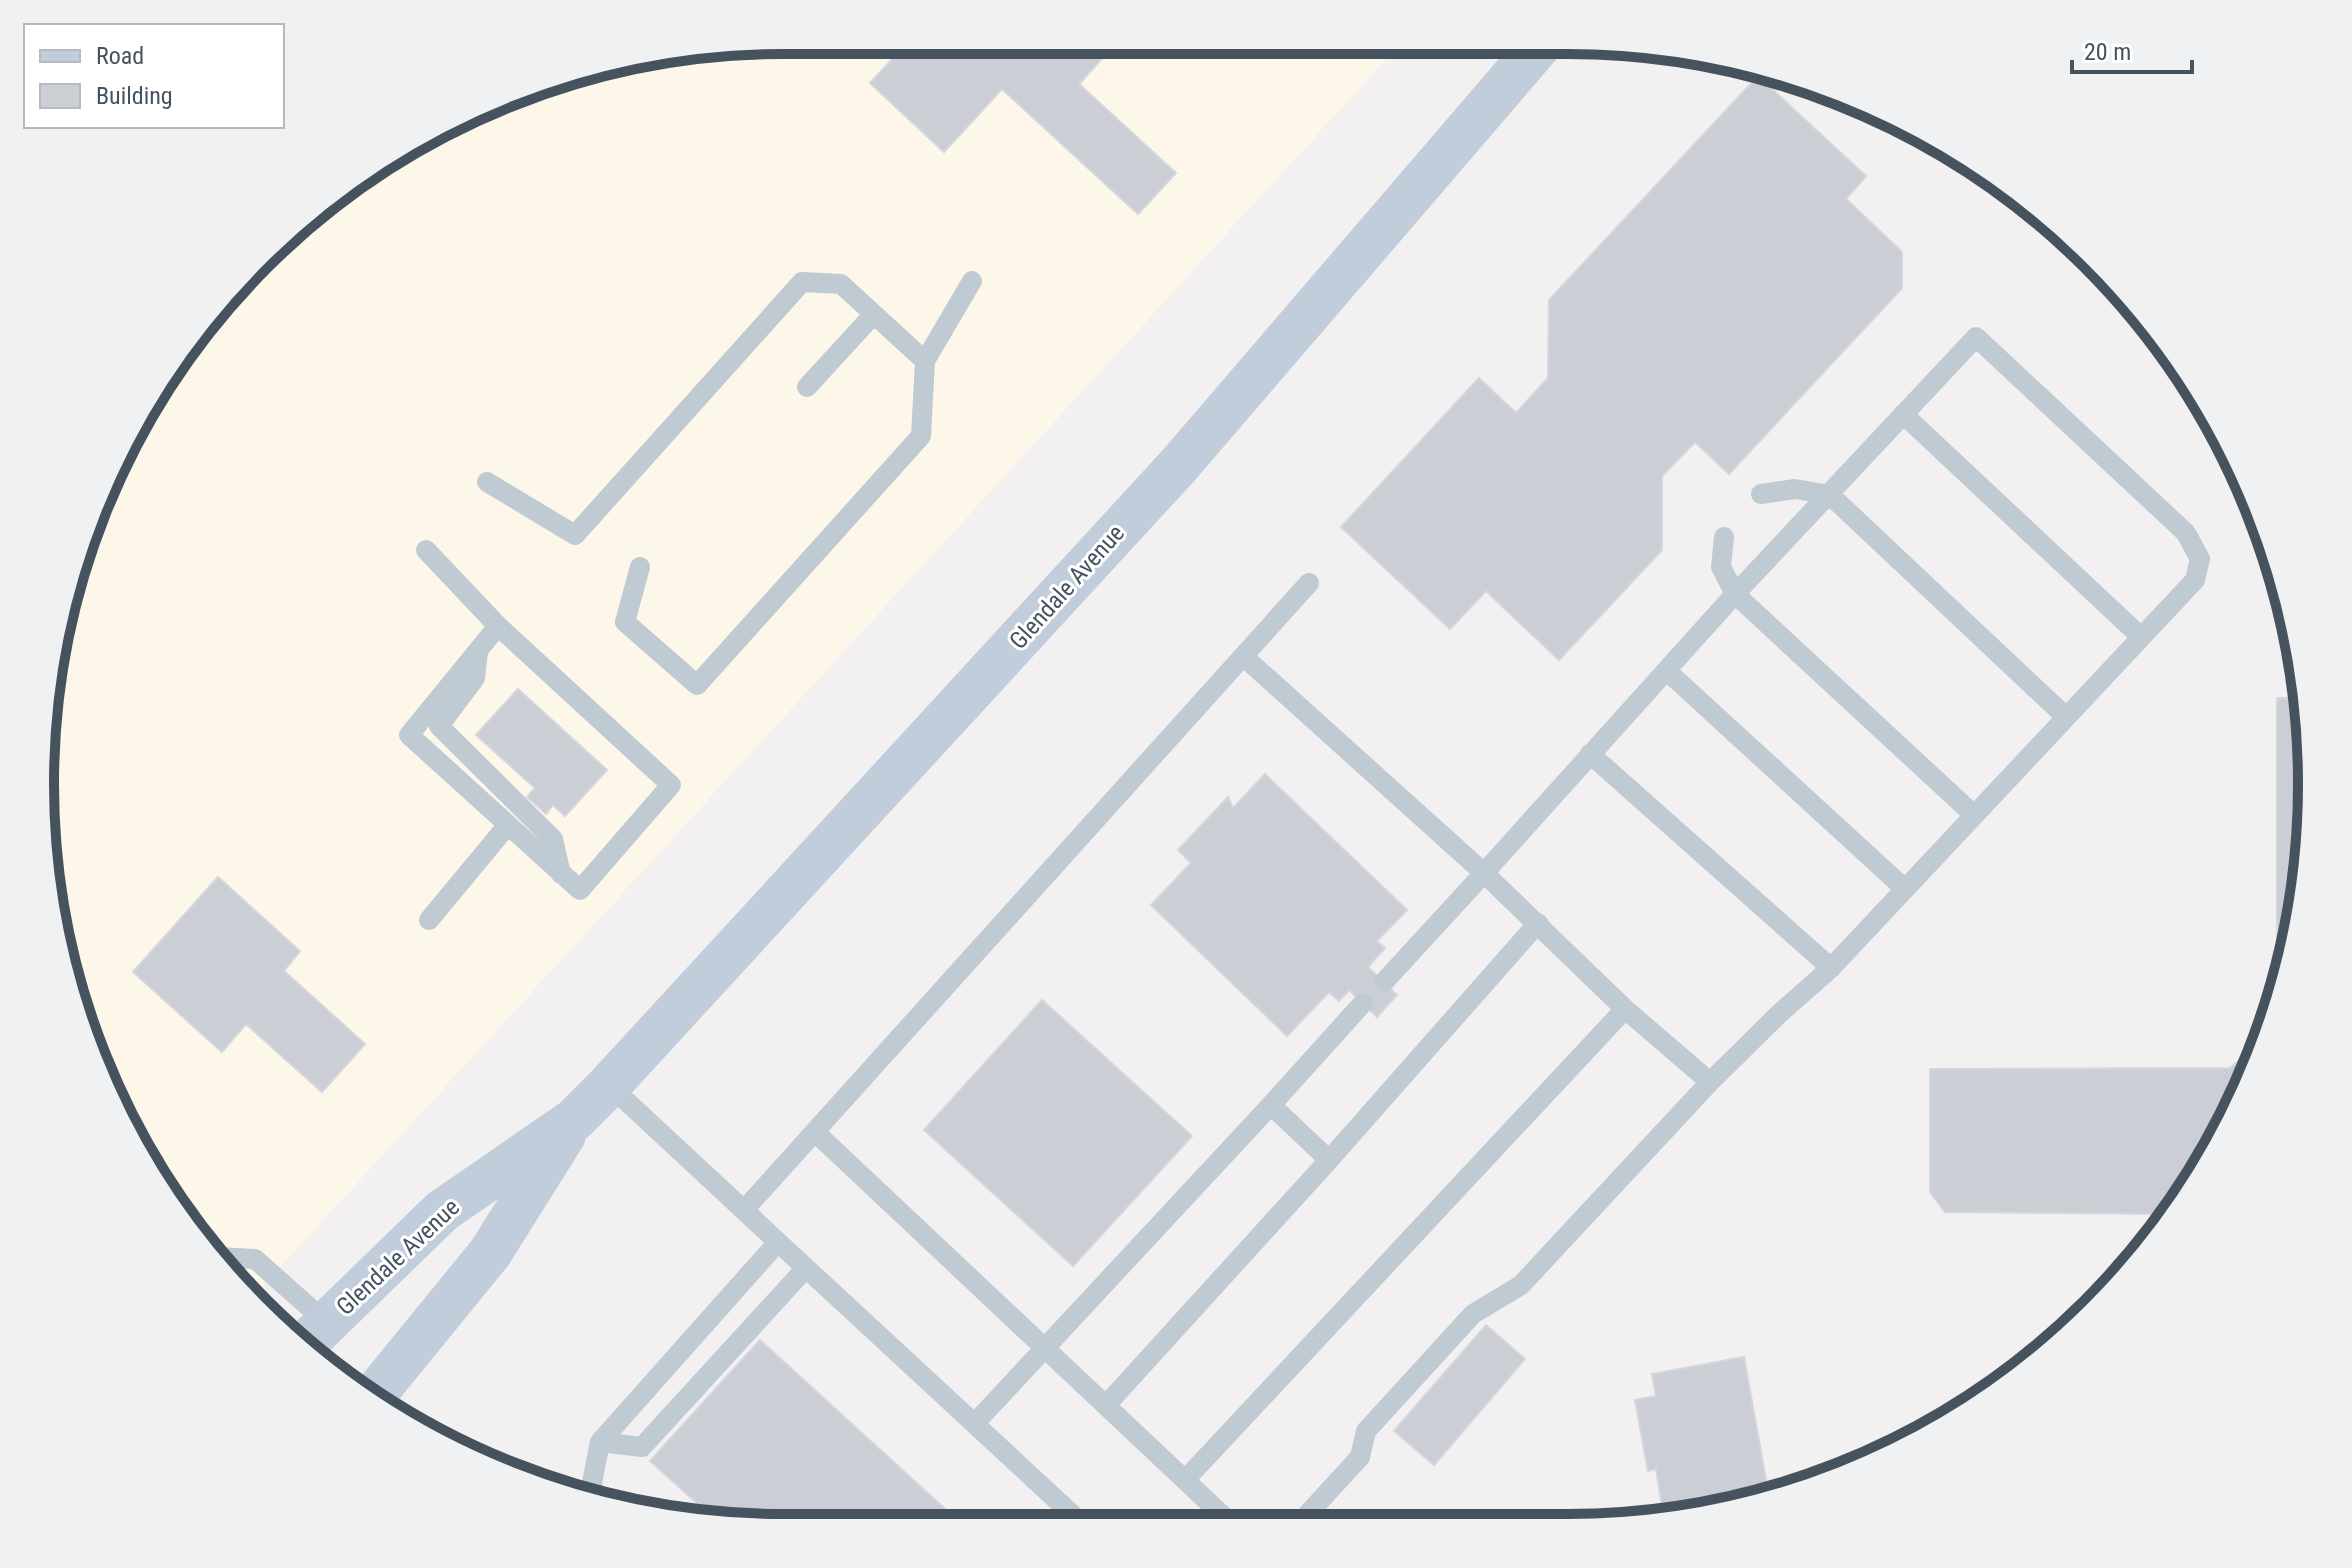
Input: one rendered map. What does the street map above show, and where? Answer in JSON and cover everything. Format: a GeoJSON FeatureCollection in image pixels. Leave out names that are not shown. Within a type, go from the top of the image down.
{"type":"FeatureCollection","features":[{"type":"Feature","properties":{"kind":"main road","name":"Glendale Avenue"},"geometry":{"type":"LineString","coordinates":[[316,1333],[442,1211],[574,1120],[609,1085],[1179,465],[1532,54]]}},
{"type":"Feature","properties":{"kind":"main road","name":"Glendale Avenue"},"geometry":{"type":"LineString","coordinates":[[378,1391],[490,1253],[574,1120]]}},
{"type":"Feature","properties":{"kind":"lane"},"geometry":{"type":"LineString","coordinates":[[640,567],[625,622],[697,685],[921,436],[925,361],[972,281]]}},
{"type":"Feature","properties":{"kind":"lane"},"geometry":{"type":"LineString","coordinates":[[487,482],[575,535],[802,282],[841,284],[925,361]]}},
{"type":"Feature","properties":{"kind":"lane"},"geometry":{"type":"LineString","coordinates":[[807,387],[873,315]]}},
{"type":"Feature","properties":{"kind":"lane"},"geometry":{"type":"LineString","coordinates":[[1308,1514],[1360,1457],[1366,1431],[1473,1314],[1521,1285],[1710,1082],[1831,968],[2195,580],[2200,559],[2186,533],[1976,337],[1735,594],[1384,982]]}},
{"type":"Feature","properties":{"kind":"lane"},"geometry":{"type":"LineString","coordinates":[[1903,414],[2141,637]]}},
{"type":"Feature","properties":{"kind":"lane"},"geometry":{"type":"LineString","coordinates":[[1761,494],[1795,489],[1830,495],[2066,717]]}},
{"type":"Feature","properties":{"kind":"lane"},"geometry":{"type":"LineString","coordinates":[[1724,537],[1721,567],[1735,594],[1974,815]]}},
{"type":"Feature","properties":{"kind":"lane"},"geometry":{"type":"LineString","coordinates":[[426,550],[498,626],[671,785],[580,890],[409,735],[498,626]]}},
{"type":"Feature","properties":{"kind":"lane"},"geometry":{"type":"LineString","coordinates":[[745,1209],[1309,583]]}},
{"type":"Feature","properties":{"kind":"lane"},"geometry":{"type":"LineString","coordinates":[[478,652],[475,678],[439,726],[553,839],[561,874]]}},
{"type":"Feature","properties":{"kind":"lane"},"geometry":{"type":"LineString","coordinates":[[1243,656],[1484,873],[1625,1009],[1710,1082]]}},
{"type":"Feature","properties":{"kind":"lane"},"geometry":{"type":"LineString","coordinates":[[1667,671],[1905,889]]}},
{"type":"Feature","properties":{"kind":"lane"},"geometry":{"type":"LineString","coordinates":[[1590,754],[1831,968]]}},
{"type":"Feature","properties":{"kind":"lane"},"geometry":{"type":"LineString","coordinates":[[429,920],[507,826]]}},
{"type":"Feature","properties":{"kind":"lane"},"geometry":{"type":"LineString","coordinates":[[1107,1404],[1329,1160],[1538,923]]}},
{"type":"Feature","properties":{"kind":"lane"},"geometry":{"type":"LineString","coordinates":[[975,1423],[1363,1003]]}},
{"type":"Feature","properties":{"kind":"lane"},"geometry":{"type":"LineString","coordinates":[[1185,1480],[1625,1009]]}},
{"type":"Feature","properties":{"kind":"lane"},"geometry":{"type":"LineString","coordinates":[[609,1085],[1072,1514]]}},
{"type":"Feature","properties":{"kind":"lane"},"geometry":{"type":"LineString","coordinates":[[1271,1105],[1329,1160]]}},
{"type":"Feature","properties":{"kind":"lane"},"geometry":{"type":"LineString","coordinates":[[815,1132],[1221,1514]]}},
{"type":"Feature","properties":{"kind":"lane"},"geometry":{"type":"LineString","coordinates":[[589,1487],[600,1442],[778,1242]]}},
{"type":"Feature","properties":{"kind":"lane"},"geometry":{"type":"LineString","coordinates":[[229,1258],[255,1259],[316,1333]]}},
{"type":"Feature","properties":{"kind":"lane"},"geometry":{"type":"LineString","coordinates":[[600,1442],[642,1447],[806,1268]]}},
{"type":"Feature","properties":{"kind":"shaded area"},"geometry":{"type":"Polygon","coordinates":[[[784,54],[1391,54],[259,1290],[235,1265],[177,1190],[129,1107],[110,1063],[93,1019],[68,926],[60,879],[54,784],[60,689],[79,595],[93,549],[129,461],[152,419],[177,378],[235,303],[303,235],[378,177],[419,152],[461,129],[549,93],[642,68],[689,60],[784,54]]]}},
{"type":"Feature","properties":{"kind":"building"},"geometry":{"type":"Polygon","coordinates":[[[897,54],[1106,54],[1079,84],[1176,173],[1138,214],[1002,89],[944,152],[870,83],[897,54]]]}},
{"type":"Feature","properties":{"kind":"building"},"geometry":{"type":"Polygon","coordinates":[[[1756,79],[1763,81],[1866,176],[1846,199],[1902,252],[1902,288],[1729,474],[1695,442],[1662,476],[1662,550],[1559,660],[1486,591],[1450,629],[1341,527],[1479,378],[1516,413],[1548,378],[1549,300],[1756,79]]]}},
{"type":"Feature","properties":{"kind":"building"},"geometry":{"type":"Polygon","coordinates":[[[518,689],[607,770],[565,816],[553,805],[546,814],[527,797],[535,788],[476,735],[518,689]]]}},
{"type":"Feature","properties":{"kind":"building"},"geometry":{"type":"Polygon","coordinates":[[[2277,698],[2293,698],[2298,784],[2296,832],[2292,879],[2277,956],[2277,698]]]}},
{"type":"Feature","properties":{"kind":"building"},"geometry":{"type":"Polygon","coordinates":[[[1265,774],[1407,910],[1377,941],[1385,948],[1368,967],[1397,995],[1377,1017],[1349,990],[1339,1001],[1329,992],[1287,1036],[1151,905],[1191,863],[1178,850],[1228,797],[1233,808],[1265,774]]]}},
{"type":"Feature","properties":{"kind":"building"},"geometry":{"type":"Polygon","coordinates":[[[218,877],[300,951],[284,971],[365,1044],[322,1092],[246,1024],[222,1052],[133,972],[218,877]]]}},
{"type":"Feature","properties":{"kind":"building"},"geometry":{"type":"Polygon","coordinates":[[[1042,1000],[1192,1136],[1073,1266],[924,1130],[1042,1000]]]}},
{"type":"Feature","properties":{"kind":"building"},"geometry":{"type":"Polygon","coordinates":[[[2244,1057],[2223,1107],[2200,1149],[2157,1214],[1945,1212],[1930,1192],[1930,1069],[2230,1068],[2244,1057]]]}},
{"type":"Feature","properties":{"kind":"building"},"geometry":{"type":"Polygon","coordinates":[[[1486,1325],[1525,1359],[1434,1465],[1394,1431],[1486,1325]]]}},
{"type":"Feature","properties":{"kind":"building"},"geometry":{"type":"Polygon","coordinates":[[[760,1340],[951,1514],[784,1514],[704,1509],[650,1461],[760,1340]]]}},
{"type":"Feature","properties":{"kind":"building"},"geometry":{"type":"Polygon","coordinates":[[[1744,1357],[1767,1486],[1662,1508],[1656,1469],[1648,1471],[1635,1400],[1656,1396],[1652,1374],[1744,1357]]]}}]}
